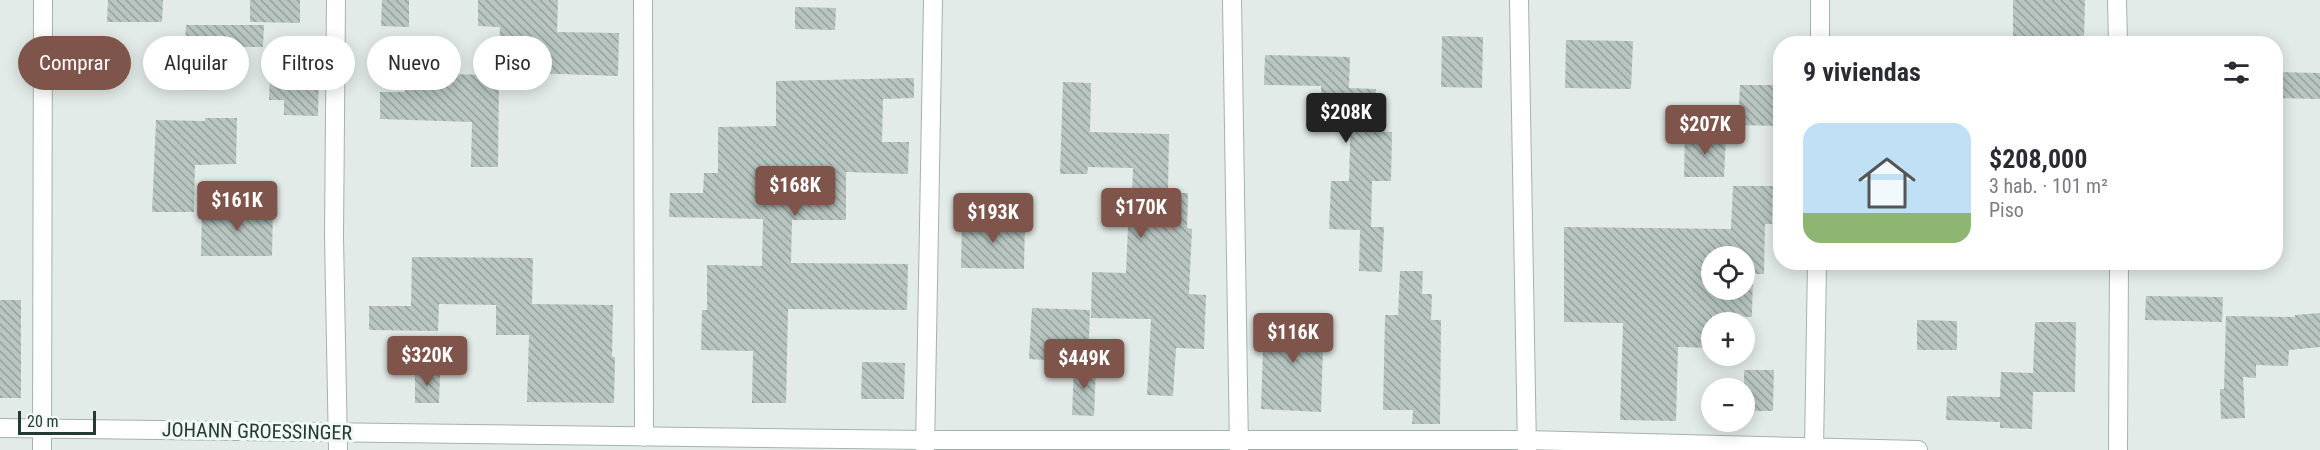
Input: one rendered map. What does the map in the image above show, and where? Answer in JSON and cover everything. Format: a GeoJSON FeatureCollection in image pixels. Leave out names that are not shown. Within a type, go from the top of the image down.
{"type":"FeatureCollection","features":[{"type":"Feature","properties":{"kind":"street"},"geometry":{"type":"LineString","coordinates":[[42,450],[43,0]]}},
{"type":"Feature","properties":{"kind":"street"},"geometry":{"type":"LineString","coordinates":[[336,0],[334,236],[338,441]]}},
{"type":"Feature","properties":{"kind":"street"},"geometry":{"type":"LineString","coordinates":[[643,0],[644,437]]}},
{"type":"Feature","properties":{"kind":"street"},"geometry":{"type":"LineString","coordinates":[[925,445],[933,0]]}},
{"type":"Feature","properties":{"kind":"street"},"geometry":{"type":"LineString","coordinates":[[1232,0],[1239,445]]}},
{"type":"Feature","properties":{"kind":"street"},"geometry":{"type":"LineString","coordinates":[[1519,0],[1527,445]]}},
{"type":"Feature","properties":{"kind":"street"},"geometry":{"type":"LineString","coordinates":[[1820,36],[1821,0]]}},
{"type":"Feature","properties":{"kind":"street"},"geometry":{"type":"LineString","coordinates":[[2117,0],[2118,36]]}},
{"type":"Feature","properties":{"kind":"street"},"geometry":{"type":"LineString","coordinates":[[1814,449],[1817,270]]}},
{"type":"Feature","properties":{"kind":"street"},"geometry":{"type":"LineString","coordinates":[[2118,450],[2119,270]]}},
{"type":"Feature","properties":{"kind":"street","name":"JOHANN GROESSINGER"},"geometry":{"type":"LineString","coordinates":[[0,428],[338,441],[644,437],[925,445],[1527,445],[1918,450]]}},
{"type":"Feature","properties":{"kind":"building"},"geometry":{"type":"Polygon","coordinates":[[[108,0],[163,0],[162,22],[107,22],[108,0]]]}},
{"type":"Feature","properties":{"kind":"building"},"geometry":{"type":"Polygon","coordinates":[[[250,0],[300,0],[300,23],[250,22],[250,0]]]}},
{"type":"Feature","properties":{"kind":"building"},"geometry":{"type":"Polygon","coordinates":[[[382,0],[409,0],[409,27],[381,26],[382,0]]]}},
{"type":"Feature","properties":{"kind":"building"},"geometry":{"type":"Polygon","coordinates":[[[478,0],[558,0],[557,32],[619,33],[618,76],[552,74],[552,36],[500,36],[500,27],[478,26],[478,0]]]}},
{"type":"Feature","properties":{"kind":"building"},"geometry":{"type":"Polygon","coordinates":[[[2013,0],[2085,0],[2084,36],[2013,36],[2013,0]]]}},
{"type":"Feature","properties":{"kind":"building"},"geometry":{"type":"Polygon","coordinates":[[[795,7],[836,8],[835,30],[795,29],[795,7]]]}},
{"type":"Feature","properties":{"kind":"building"},"geometry":{"type":"Polygon","coordinates":[[[186,25],[264,25],[261,47],[249,47],[249,36],[185,36],[186,25]]]}},
{"type":"Feature","properties":{"kind":"building"},"geometry":{"type":"Polygon","coordinates":[[[1442,36],[1483,37],[1482,88],[1441,87],[1442,36]]]}},
{"type":"Feature","properties":{"kind":"building"},"geometry":{"type":"Polygon","coordinates":[[[1566,40],[1633,41],[1631,89],[1565,88],[1566,40]]]}},
{"type":"Feature","properties":{"kind":"building"},"geometry":{"type":"Polygon","coordinates":[[[1265,55],[1350,57],[1349,88],[1376,89],[1375,131],[1392,132],[1391,181],[1372,181],[1371,227],[1384,227],[1382,272],[1359,271],[1360,230],[1329,229],[1331,181],[1349,181],[1351,112],[1321,112],[1321,86],[1264,85],[1265,55]]]}},
{"type":"Feature","properties":{"kind":"building"},"geometry":{"type":"Polygon","coordinates":[[[2283,72],[2320,73],[2320,99],[2283,98],[2283,72]]]}},
{"type":"Feature","properties":{"kind":"building"},"geometry":{"type":"Polygon","coordinates":[[[461,74],[473,75],[473,90],[499,90],[498,167],[471,167],[472,122],[380,119],[380,92],[405,92],[405,90],[461,90],[461,74]]]}},
{"type":"Feature","properties":{"kind":"building"},"geometry":{"type":"Polygon","coordinates":[[[914,78],[914,98],[883,99],[882,142],[909,142],[908,174],[846,172],[846,220],[792,220],[791,263],[908,264],[907,310],[788,309],[786,403],[752,403],[753,351],[701,350],[702,310],[707,310],[707,265],[762,266],[763,219],[669,217],[670,193],[703,193],[704,173],[718,173],[718,127],[776,126],[776,81],[914,78]]]}},
{"type":"Feature","properties":{"kind":"building"},"geometry":{"type":"Polygon","coordinates":[[[1063,82],[1091,83],[1090,132],[1169,134],[1168,193],[1188,193],[1187,228],[1192,229],[1189,294],[1206,295],[1204,349],[1176,348],[1173,396],[1147,395],[1151,319],[1091,318],[1092,272],[1126,273],[1128,227],[1131,227],[1133,168],[1088,167],[1087,174],[1060,174],[1063,82]]]}},
{"type":"Feature","properties":{"kind":"building"},"geometry":{"type":"Polygon","coordinates":[[[1740,85],[1773,85],[1773,126],[1738,125],[1740,85]]]}},
{"type":"Feature","properties":{"kind":"building"},"geometry":{"type":"Polygon","coordinates":[[[269,90],[319,90],[318,116],[284,115],[284,100],[269,100],[269,90]]]}},
{"type":"Feature","properties":{"kind":"building"},"geometry":{"type":"Polygon","coordinates":[[[205,118],[237,118],[236,164],[195,165],[194,212],[152,212],[156,120],[205,121],[205,118]]]}},
{"type":"Feature","properties":{"kind":"building"},"geometry":{"type":"Polygon","coordinates":[[[1685,134],[1726,135],[1724,177],[1684,177],[1685,134]]]}},
{"type":"Feature","properties":{"kind":"building"},"geometry":{"type":"Polygon","coordinates":[[[1733,186],[1773,186],[1772,224],[1765,224],[1764,274],[1755,274],[1755,246],[1701,246],[1701,300],[1752,300],[1752,312],[1701,312],[1701,348],[1678,347],[1676,421],[1620,420],[1623,323],[1564,322],[1564,227],[1731,229],[1733,186]]]}},
{"type":"Feature","properties":{"kind":"building"},"geometry":{"type":"Polygon","coordinates":[[[202,208],[273,209],[272,256],[201,256],[202,208]]]}},
{"type":"Feature","properties":{"kind":"building"},"geometry":{"type":"Polygon","coordinates":[[[962,219],[1025,221],[1024,269],[961,268],[962,219]]]}},
{"type":"Feature","properties":{"kind":"building"},"geometry":{"type":"Polygon","coordinates":[[[412,257],[533,258],[532,304],[613,305],[614,403],[527,402],[529,335],[496,335],[496,305],[439,304],[438,331],[369,330],[369,306],[411,306],[412,257]]]}},
{"type":"Feature","properties":{"kind":"building"},"geometry":{"type":"Polygon","coordinates":[[[1400,271],[1423,271],[1422,294],[1432,294],[1431,320],[1441,320],[1440,424],[1412,424],[1413,410],[1383,410],[1385,315],[1398,315],[1400,271]]]}},
{"type":"Feature","properties":{"kind":"building"},"geometry":{"type":"Polygon","coordinates":[[[2146,296],[2223,297],[2222,322],[2145,320],[2146,296]]]}},
{"type":"Feature","properties":{"kind":"building"},"geometry":{"type":"Polygon","coordinates":[[[0,300],[21,300],[21,398],[0,398],[0,300]]]}},
{"type":"Feature","properties":{"kind":"building"},"geometry":{"type":"Polygon","coordinates":[[[1032,308],[1090,310],[1088,362],[1029,359],[1032,308]]]}},
{"type":"Feature","properties":{"kind":"building"},"geometry":{"type":"Polygon","coordinates":[[[2320,313],[2320,347],[2289,350],[2288,366],[2256,365],[2256,378],[2243,377],[2245,418],[2221,419],[2220,389],[2224,389],[2226,316],[2295,317],[2295,315],[2320,313]]]}},
{"type":"Feature","properties":{"kind":"building"},"geometry":{"type":"Polygon","coordinates":[[[1293,315],[1324,316],[1321,412],[1261,409],[1264,318],[1293,318],[1293,315]]]}},
{"type":"Feature","properties":{"kind":"building"},"geometry":{"type":"Polygon","coordinates":[[[1917,320],[1957,321],[1957,350],[1917,350],[1917,320]]]}},
{"type":"Feature","properties":{"kind":"building"},"geometry":{"type":"Polygon","coordinates":[[[2035,322],[2076,322],[2075,392],[2033,392],[2032,429],[2000,428],[2000,422],[1946,420],[1947,396],[2000,397],[2001,372],[2033,373],[2035,322]]]}},
{"type":"Feature","properties":{"kind":"building"},"geometry":{"type":"Polygon","coordinates":[[[862,362],[905,363],[904,399],[861,399],[862,362]]]}},
{"type":"Feature","properties":{"kind":"building"},"geometry":{"type":"Polygon","coordinates":[[[1074,365],[1096,365],[1094,416],[1072,415],[1074,365]]]}},
{"type":"Feature","properties":{"kind":"building"},"geometry":{"type":"Polygon","coordinates":[[[1744,370],[1774,370],[1773,411],[1755,411],[1755,378],[1744,378],[1744,370]]]}},
{"type":"Feature","properties":{"kind":"building"},"geometry":{"type":"Polygon","coordinates":[[[415,372],[440,372],[439,403],[415,403],[415,372]]]}}]}
